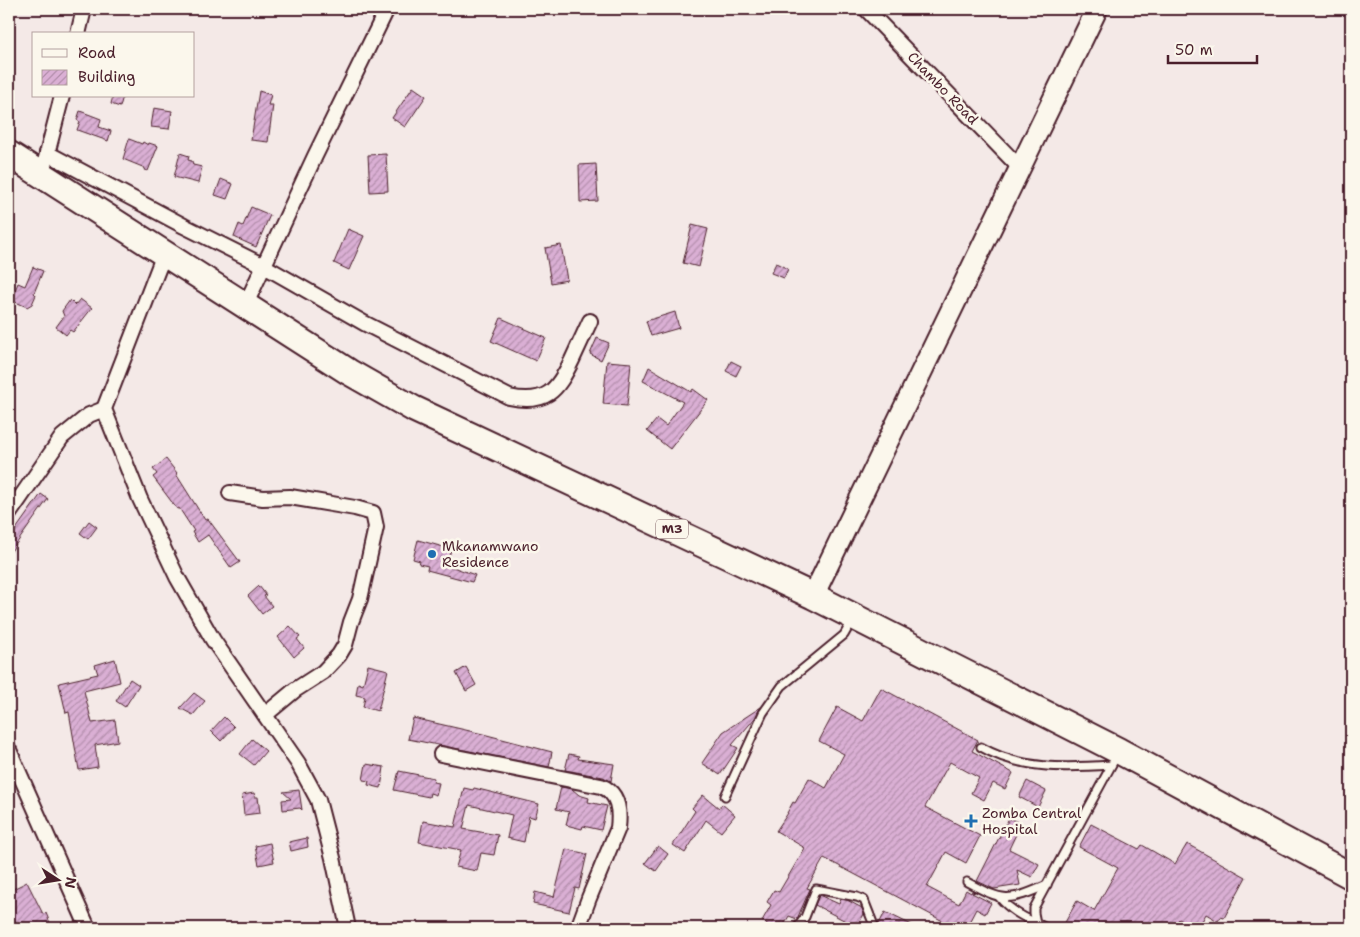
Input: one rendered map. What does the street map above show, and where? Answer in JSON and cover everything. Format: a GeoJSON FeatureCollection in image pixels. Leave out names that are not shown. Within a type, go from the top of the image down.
{"type":"FeatureCollection","features":[{"type":"Feature","properties":{"kind":"highway","name":"M3"},"geometry":{"type":"LineString","coordinates":[[9,154],[44,164],[164,254],[349,372],[414,408],[813,596],[1115,758],[1351,876]]}},
{"type":"Feature","properties":{"kind":"main road"},"geometry":{"type":"LineString","coordinates":[[813,596],[1097,9]]}},
{"type":"Feature","properties":{"kind":"street"},"geometry":{"type":"LineString","coordinates":[[78,32],[84,9]]}},
{"type":"Feature","properties":{"kind":"street"},"geometry":{"type":"LineString","coordinates":[[245,306],[315,156],[387,9]]}},
{"type":"Feature","properties":{"kind":"street","name":"Chambo Road"},"geometry":{"type":"LineString","coordinates":[[866,9],[1020,168]]}},
{"type":"Feature","properties":{"kind":"street"},"geometry":{"type":"LineString","coordinates":[[61,98],[44,164],[184,226],[264,266],[364,323],[509,397],[522,400],[539,398],[550,393],[562,381],[590,321]]}},
{"type":"Feature","properties":{"kind":"street"},"geometry":{"type":"LineString","coordinates":[[164,254],[104,409],[140,498],[177,577],[212,640],[298,763],[318,800],[334,858],[348,928]]}},
{"type":"Feature","properties":{"kind":"street"},"geometry":{"type":"LineString","coordinates":[[9,514],[62,437],[89,415],[104,409]]}},
{"type":"Feature","properties":{"kind":"street"},"geometry":{"type":"LineString","coordinates":[[230,493],[263,498],[290,497],[355,508],[373,513],[375,519],[376,527],[360,599],[345,645],[339,655],[323,672],[295,690],[265,715]]}},
{"type":"Feature","properties":{"kind":"street"},"geometry":{"type":"LineString","coordinates":[[9,750],[88,928]]}},
{"type":"Feature","properties":{"kind":"street"},"geometry":{"type":"LineString","coordinates":[[441,754],[601,786],[608,789],[616,800],[619,816],[618,828],[578,928]]}},
{"type":"Feature","properties":{"kind":"lane"},"geometry":{"type":"LineString","coordinates":[[724,796],[763,713],[782,686],[844,635],[855,617]]}},
{"type":"Feature","properties":{"kind":"lane"},"geometry":{"type":"LineString","coordinates":[[981,747],[1003,758],[1032,765],[1080,767],[1115,758]]}},
{"type":"Feature","properties":{"kind":"lane"},"geometry":{"type":"LineString","coordinates":[[1036,923],[1034,908],[1115,758]]}},
{"type":"Feature","properties":{"kind":"lane"},"geometry":{"type":"LineString","coordinates":[[967,882],[990,895],[999,897],[1014,897],[1047,885]]}},
{"type":"Feature","properties":{"kind":"lane"},"geometry":{"type":"LineString","coordinates":[[796,928],[805,917],[816,889],[864,900],[875,928]]}},
{"type":"Feature","properties":{"kind":"lane"},"geometry":{"type":"LineString","coordinates":[[999,897],[1007,907],[1016,913],[1046,928]]}},
{"type":"Feature","properties":{"kind":"building"},"geometry":{"type":"Polygon","coordinates":[[[413,87],[426,96],[405,127],[392,118],[413,87]]]}},
{"type":"Feature","properties":{"kind":"building"},"geometry":{"type":"Polygon","coordinates":[[[259,91],[271,95],[268,105],[273,105],[268,142],[251,140],[259,91]]]}},
{"type":"Feature","properties":{"kind":"building"},"geometry":{"type":"Polygon","coordinates":[[[112,98],[122,98],[120,107],[111,104],[112,98]]]}},
{"type":"Feature","properties":{"kind":"building"},"geometry":{"type":"Polygon","coordinates":[[[154,108],[172,111],[169,129],[151,127],[154,108]]]}},
{"type":"Feature","properties":{"kind":"building"},"geometry":{"type":"Polygon","coordinates":[[[80,111],[101,119],[99,127],[111,131],[108,141],[77,130],[80,122],[77,120],[80,111]]]}},
{"type":"Feature","properties":{"kind":"building"},"geometry":{"type":"Polygon","coordinates":[[[129,139],[142,144],[143,142],[148,145],[149,143],[158,146],[148,171],[123,159],[129,139]]]}},
{"type":"Feature","properties":{"kind":"building"},"geometry":{"type":"Polygon","coordinates":[[[180,153],[189,156],[188,160],[192,161],[193,165],[202,167],[198,183],[174,177],[180,153]]]}},
{"type":"Feature","properties":{"kind":"building"},"geometry":{"type":"Polygon","coordinates":[[[386,154],[388,191],[370,192],[368,155],[386,154]]]}},
{"type":"Feature","properties":{"kind":"building"},"geometry":{"type":"Polygon","coordinates":[[[596,164],[598,201],[580,202],[579,165],[596,164]]]}},
{"type":"Feature","properties":{"kind":"building"},"geometry":{"type":"Polygon","coordinates":[[[221,179],[233,184],[227,199],[215,195],[221,179]]]}},
{"type":"Feature","properties":{"kind":"building"},"geometry":{"type":"Polygon","coordinates":[[[251,207],[270,215],[256,247],[234,237],[239,224],[243,226],[251,207]]]}},
{"type":"Feature","properties":{"kind":"building"},"geometry":{"type":"Polygon","coordinates":[[[692,225],[708,229],[699,267],[683,263],[692,225]]]}},
{"type":"Feature","properties":{"kind":"building"},"geometry":{"type":"Polygon","coordinates":[[[348,229],[364,236],[349,270],[334,263],[348,229]]]}},
{"type":"Feature","properties":{"kind":"building"},"geometry":{"type":"Polygon","coordinates":[[[561,245],[567,280],[551,283],[545,248],[561,245]]]}},
{"type":"Feature","properties":{"kind":"building"},"geometry":{"type":"Polygon","coordinates":[[[776,263],[788,269],[784,278],[771,273],[776,263]]]}},
{"type":"Feature","properties":{"kind":"building"},"geometry":{"type":"Polygon","coordinates":[[[33,267],[43,271],[34,293],[36,295],[32,304],[27,307],[11,300],[18,283],[25,286],[33,267]]]}},
{"type":"Feature","properties":{"kind":"building"},"geometry":{"type":"Polygon","coordinates":[[[80,299],[92,308],[73,332],[70,330],[66,335],[56,327],[64,316],[62,311],[70,300],[75,305],[80,299]]]}},
{"type":"Feature","properties":{"kind":"building"},"geometry":{"type":"Polygon","coordinates":[[[675,312],[679,328],[651,336],[646,321],[675,312]]]}},
{"type":"Feature","properties":{"kind":"building"},"geometry":{"type":"Polygon","coordinates":[[[501,318],[546,338],[536,361],[491,341],[501,318]]]}},
{"type":"Feature","properties":{"kind":"building"},"geometry":{"type":"Polygon","coordinates":[[[597,338],[609,343],[601,360],[590,354],[597,338]]]}},
{"type":"Feature","properties":{"kind":"building"},"geometry":{"type":"Polygon","coordinates":[[[607,361],[631,363],[627,406],[603,404],[607,361]]]}},
{"type":"Feature","properties":{"kind":"building"},"geometry":{"type":"Polygon","coordinates":[[[731,361],[741,366],[736,376],[726,371],[731,361]]]}},
{"type":"Feature","properties":{"kind":"building"},"geometry":{"type":"Polygon","coordinates":[[[649,367],[691,392],[693,389],[708,400],[670,449],[647,431],[657,419],[666,426],[683,402],[643,381],[649,367]]]}},
{"type":"Feature","properties":{"kind":"building"},"geometry":{"type":"Polygon","coordinates":[[[166,459],[177,473],[205,520],[208,519],[240,562],[231,568],[208,535],[198,542],[192,532],[194,531],[179,508],[177,509],[153,477],[157,474],[153,469],[166,459]]]}},
{"type":"Feature","properties":{"kind":"building"},"geometry":{"type":"Polygon","coordinates":[[[41,494],[48,499],[9,554],[9,539],[41,494]]]}},
{"type":"Feature","properties":{"kind":"building"},"geometry":{"type":"Polygon","coordinates":[[[89,521],[97,527],[88,539],[80,533],[89,521]]]}},
{"type":"Feature","properties":{"kind":"building","name":"Mkanamwano Residence"},"geometry":{"type":"Polygon","coordinates":[[[418,540],[451,549],[447,565],[475,575],[472,582],[427,570],[428,566],[419,564],[420,561],[413,559],[418,540]]]}},
{"type":"Feature","properties":{"kind":"building"},"geometry":{"type":"Polygon","coordinates":[[[259,586],[272,606],[262,614],[248,596],[259,586]]]}},
{"type":"Feature","properties":{"kind":"building"},"geometry":{"type":"Polygon","coordinates":[[[290,626],[300,637],[297,639],[304,648],[294,657],[278,637],[290,626]]]}},
{"type":"Feature","properties":{"kind":"building"},"geometry":{"type":"Polygon","coordinates":[[[115,659],[120,682],[84,691],[92,723],[115,720],[118,741],[95,745],[98,767],[79,770],[69,712],[66,713],[59,683],[98,674],[95,665],[115,659]]]}},
{"type":"Feature","properties":{"kind":"building"},"geometry":{"type":"Polygon","coordinates":[[[368,665],[388,670],[378,711],[363,707],[365,697],[356,695],[358,683],[363,685],[368,665]]]}},
{"type":"Feature","properties":{"kind":"building"},"geometry":{"type":"Polygon","coordinates":[[[466,667],[476,685],[466,691],[456,673],[466,667]]]}},
{"type":"Feature","properties":{"kind":"building"},"geometry":{"type":"Polygon","coordinates":[[[130,679],[139,685],[125,707],[116,701],[130,679]]]}},
{"type":"Feature","properties":{"kind":"building"},"geometry":{"type":"Polygon","coordinates":[[[881,688],[978,740],[972,751],[1013,773],[1005,789],[993,783],[984,800],[971,793],[979,778],[950,762],[925,807],[980,836],[966,863],[946,852],[927,887],[959,904],[966,890],[971,893],[972,891],[975,892],[972,893],[991,903],[985,914],[976,909],[966,928],[956,928],[824,858],[807,888],[810,889],[797,919],[789,916],[782,928],[774,928],[762,921],[771,905],[767,902],[774,890],[779,892],[805,848],[776,831],[809,778],[826,788],[844,754],[819,741],[837,707],[863,721],[881,688]]]}},
{"type":"Feature","properties":{"kind":"building"},"geometry":{"type":"Polygon","coordinates":[[[194,693],[205,701],[193,715],[180,708],[194,693]]]}},
{"type":"Feature","properties":{"kind":"building"},"geometry":{"type":"Polygon","coordinates":[[[761,707],[755,718],[732,745],[738,748],[720,775],[702,763],[723,732],[761,707]]]}},
{"type":"Feature","properties":{"kind":"building"},"geometry":{"type":"Polygon","coordinates":[[[224,717],[234,727],[221,741],[211,731],[224,717]]]}},
{"type":"Feature","properties":{"kind":"building"},"geometry":{"type":"Polygon","coordinates":[[[413,718],[552,752],[549,767],[408,739],[413,718]]]}},
{"type":"Feature","properties":{"kind":"building"},"geometry":{"type":"Polygon","coordinates":[[[252,739],[266,751],[254,765],[240,754],[252,739]]]}},
{"type":"Feature","properties":{"kind":"building"},"geometry":{"type":"Polygon","coordinates":[[[569,754],[579,756],[578,759],[614,764],[611,781],[603,777],[565,770],[569,754]]]}},
{"type":"Feature","properties":{"kind":"building"},"geometry":{"type":"Polygon","coordinates":[[[366,764],[384,767],[381,788],[368,785],[369,781],[363,780],[366,764]]]}},
{"type":"Feature","properties":{"kind":"building"},"geometry":{"type":"Polygon","coordinates":[[[399,771],[434,778],[433,782],[439,783],[436,795],[430,793],[429,797],[394,790],[399,771]]]}},
{"type":"Feature","properties":{"kind":"building"},"geometry":{"type":"Polygon","coordinates":[[[1027,781],[1046,791],[1038,807],[1019,797],[1027,781]]]}},
{"type":"Feature","properties":{"kind":"building"},"geometry":{"type":"Polygon","coordinates":[[[561,787],[572,789],[579,795],[589,798],[588,802],[607,806],[601,830],[583,826],[582,829],[566,825],[569,812],[556,809],[561,787]]]}},
{"type":"Feature","properties":{"kind":"building"},"geometry":{"type":"Polygon","coordinates":[[[464,788],[473,790],[474,788],[539,804],[535,818],[529,816],[524,842],[507,838],[512,815],[469,805],[463,829],[498,835],[494,855],[481,853],[477,871],[456,867],[461,850],[419,842],[423,821],[455,827],[464,788]]]}},
{"type":"Feature","properties":{"kind":"building"},"geometry":{"type":"Polygon","coordinates":[[[299,790],[302,810],[300,808],[283,810],[282,800],[291,799],[283,792],[299,790]]]}},
{"type":"Feature","properties":{"kind":"building"},"geometry":{"type":"Polygon","coordinates":[[[254,793],[255,797],[258,797],[260,813],[244,815],[242,795],[254,793]]]}},
{"type":"Feature","properties":{"kind":"building"},"geometry":{"type":"Polygon","coordinates":[[[703,795],[719,808],[722,804],[735,815],[721,832],[706,820],[685,853],[673,845],[695,811],[692,808],[703,795]]]}},
{"type":"Feature","properties":{"kind":"building"},"geometry":{"type":"Polygon","coordinates":[[[1009,818],[1021,824],[1009,849],[1039,864],[1032,877],[1017,870],[1020,885],[994,889],[977,881],[1009,818]]]}},
{"type":"Feature","properties":{"kind":"building"},"geometry":{"type":"Polygon","coordinates":[[[1091,824],[1139,849],[1142,845],[1175,864],[1187,844],[1246,877],[1224,918],[1221,917],[1218,921],[1206,914],[1200,925],[1198,924],[1195,928],[1179,919],[1174,928],[1068,928],[1063,926],[1077,901],[1094,911],[1118,868],[1079,847],[1091,824]]]}},
{"type":"Feature","properties":{"kind":"building"},"geometry":{"type":"Polygon","coordinates":[[[307,838],[308,847],[291,851],[289,842],[307,838]]]}},
{"type":"Feature","properties":{"kind":"building"},"geometry":{"type":"Polygon","coordinates":[[[270,843],[274,862],[259,865],[255,846],[270,843]]]}},
{"type":"Feature","properties":{"kind":"building"},"geometry":{"type":"Polygon","coordinates":[[[658,846],[668,854],[656,871],[645,863],[658,846]]]}},
{"type":"Feature","properties":{"kind":"building"},"geometry":{"type":"Polygon","coordinates":[[[566,849],[587,854],[579,889],[575,888],[569,912],[533,904],[535,892],[554,897],[566,849]]]}},
{"type":"Feature","properties":{"kind":"building"},"geometry":{"type":"Polygon","coordinates":[[[27,882],[43,914],[46,913],[52,928],[9,928],[9,891],[27,882]]]}},
{"type":"Feature","properties":{"kind":"building"},"geometry":{"type":"Polygon","coordinates":[[[819,895],[839,904],[841,899],[847,900],[862,908],[864,914],[857,927],[815,905],[819,895]]]}},
{"type":"Feature","properties":{"kind":"building"},"geometry":{"type":"Polygon","coordinates":[[[885,912],[918,928],[880,928],[879,924],[885,912]]]}},
{"type":"Feature","properties":{"kind":"place","name":"Mkanamwano Residence"},"geometry":{"type":"Point","coordinates":[432,554]}},
{"type":"Feature","properties":{"kind":"place","name":"Zomba Central Hospital"},"geometry":{"type":"Point","coordinates":[971,821]}}]}
